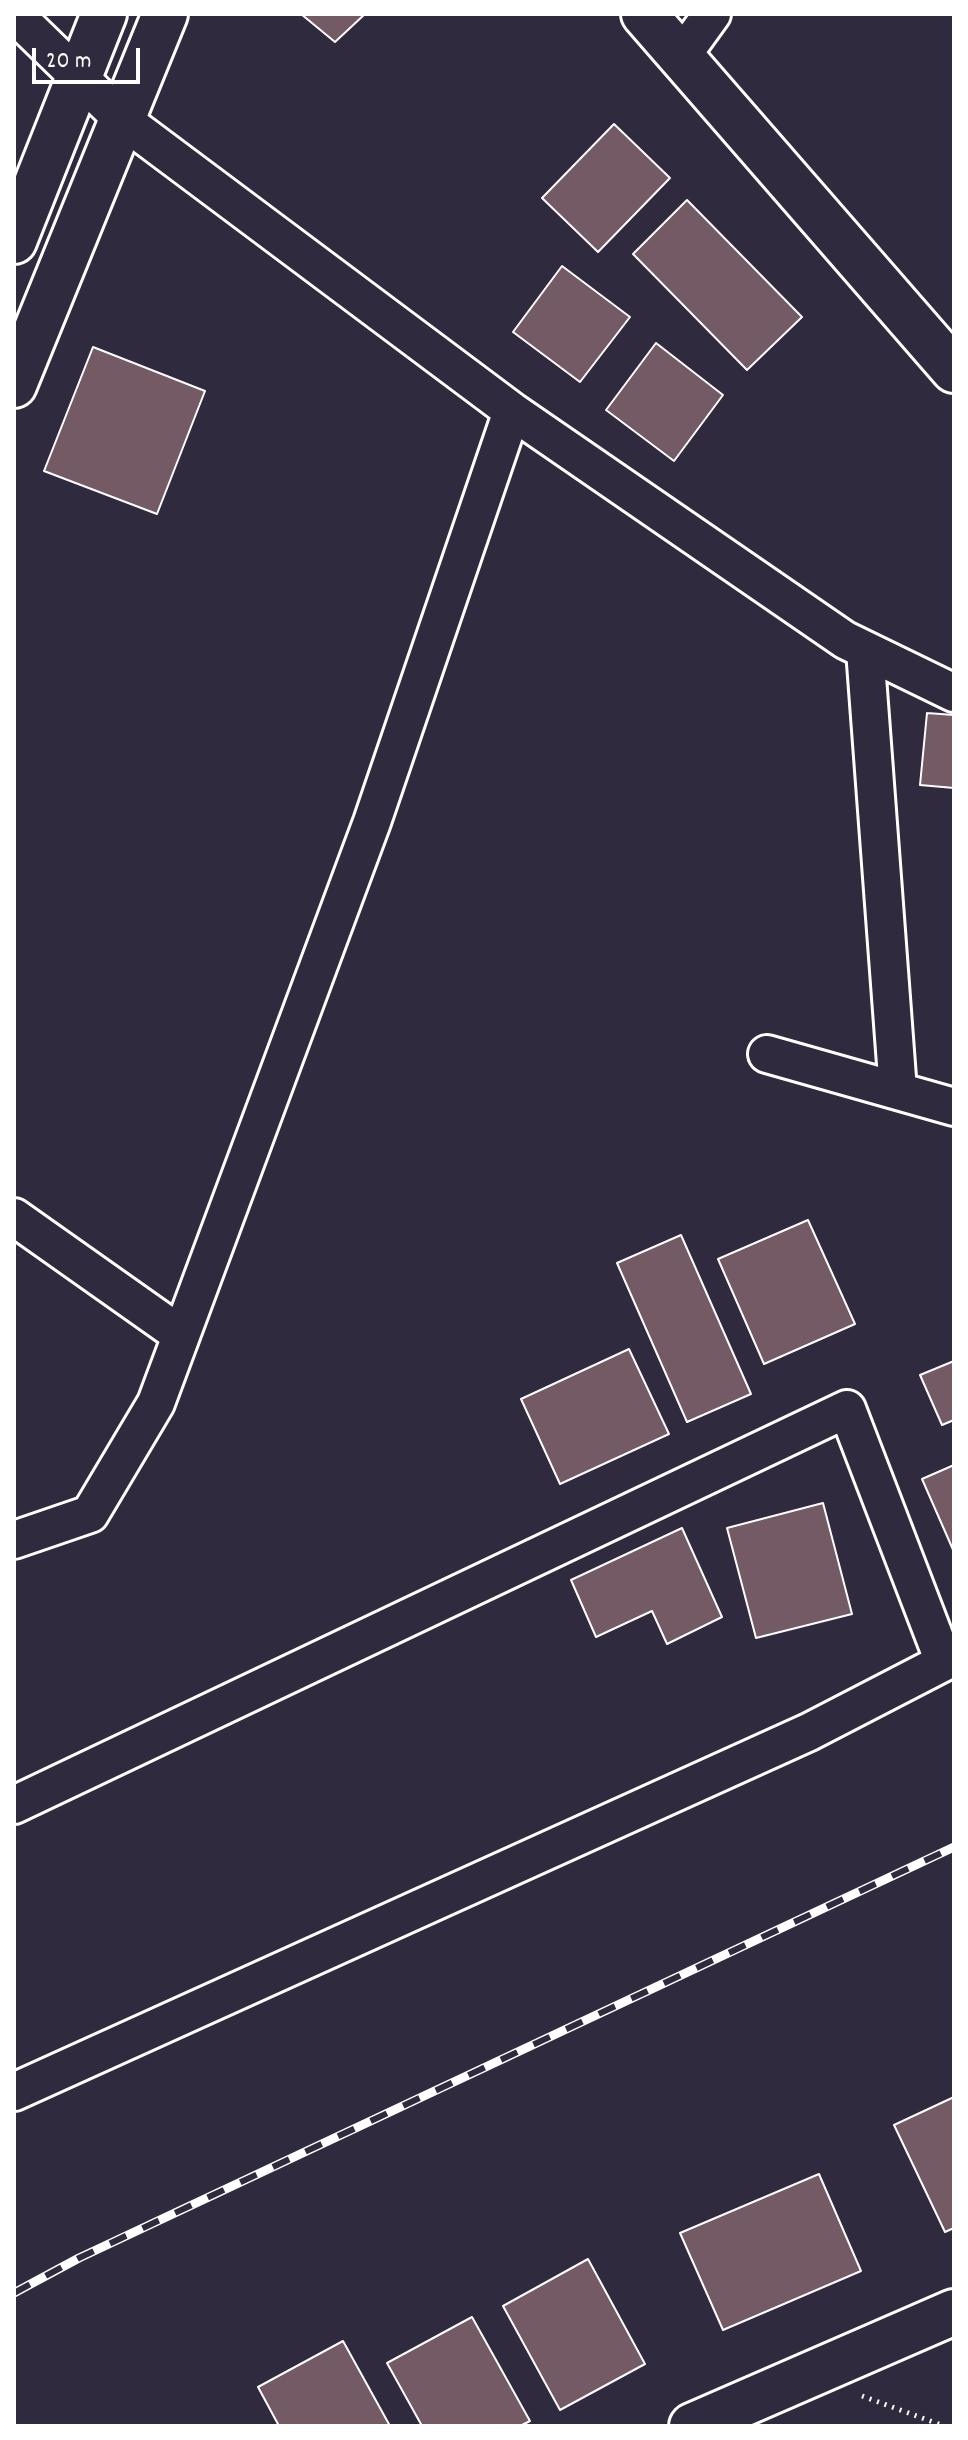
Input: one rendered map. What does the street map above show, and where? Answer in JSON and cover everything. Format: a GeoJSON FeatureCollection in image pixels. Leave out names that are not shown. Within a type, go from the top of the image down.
{"type":"FeatureCollection","features":[{"type":"Feature","properties":{"kind":"main road"},"geometry":{"type":"LineString","coordinates":[[14,241],[104,14]]}},
{"type":"Feature","properties":{"kind":"main road"},"geometry":{"type":"LineString","coordinates":[[14,385],[165,14]]}},
{"type":"Feature","properties":{"kind":"main road"},"geometry":{"type":"LineString","coordinates":[[644,14],[954,370]]}},
{"type":"Feature","properties":{"kind":"main road"},"geometry":{"type":"LineString","coordinates":[[692,2426],[954,2312]]}},
{"type":"Feature","properties":{"kind":"street"},"geometry":{"type":"LineString","coordinates":[[14,14],[123,120],[512,411],[845,640],[954,693]]}},
{"type":"Feature","properties":{"kind":"street"},"geometry":{"type":"LineString","coordinates":[[681,57],[712,14]]}},
{"type":"Feature","properties":{"kind":"street"},"geometry":{"type":"LineString","coordinates":[[14,1540],[90,1514],[156,1403],[372,822],[512,411]]}},
{"type":"Feature","properties":{"kind":"street"},"geometry":{"type":"LineString","coordinates":[[865,650],[898,1091]]}},
{"type":"Feature","properties":{"kind":"street"},"geometry":{"type":"LineString","coordinates":[[767,1054],[954,1107]]}},
{"type":"Feature","properties":{"kind":"street"},"geometry":{"type":"LineString","coordinates":[[14,1217],[181,1335]]}},
{"type":"Feature","properties":{"kind":"street"},"geometry":{"type":"LineString","coordinates":[[14,1805],[847,1409],[949,1659],[809,1732],[14,2092]]}},
{"type":"Feature","properties":{"kind":"path"},"geometry":{"type":"LineString","coordinates":[[807,2376],[944,2426]]}},
{"type":"Feature","properties":{"kind":"building"},"geometry":{"type":"Polygon","coordinates":[[[301,14],[365,14],[335,42],[301,14]]]}},
{"type":"Feature","properties":{"kind":"building"},"geometry":{"type":"Polygon","coordinates":[[[614,124],[670,178],[598,252],[542,198],[614,124]]]}},
{"type":"Feature","properties":{"kind":"building"},"geometry":{"type":"Polygon","coordinates":[[[687,200],[802,317],[747,370],[633,254],[687,200]]]}},
{"type":"Feature","properties":{"kind":"building"},"geometry":{"type":"Polygon","coordinates":[[[562,266],[630,317],[580,382],[513,332],[562,266]]]}},
{"type":"Feature","properties":{"kind":"building"},"geometry":{"type":"Polygon","coordinates":[[[656,343],[723,395],[674,461],[606,410],[656,343]]]}},
{"type":"Feature","properties":{"kind":"building"},"geometry":{"type":"Polygon","coordinates":[[[93,347],[205,391],[157,514],[44,471],[93,347]]]}},
{"type":"Feature","properties":{"kind":"building"},"geometry":{"type":"Polygon","coordinates":[[[927,713],[954,715],[954,788],[920,785],[927,713]]]}},
{"type":"Feature","properties":{"kind":"building"},"geometry":{"type":"Polygon","coordinates":[[[808,1220],[855,1324],[764,1364],[718,1259],[808,1220]]]}},
{"type":"Feature","properties":{"kind":"building"},"geometry":{"type":"Polygon","coordinates":[[[681,1235],[751,1394],[687,1422],[617,1263],[681,1235]]]}},
{"type":"Feature","properties":{"kind":"building"},"geometry":{"type":"Polygon","coordinates":[[[629,1349],[669,1434],[560,1484],[521,1399],[629,1349]]]}},
{"type":"Feature","properties":{"kind":"building"},"geometry":{"type":"Polygon","coordinates":[[[954,1361],[954,1420],[942,1425],[920,1375],[954,1361]]]}},
{"type":"Feature","properties":{"kind":"building"},"geometry":{"type":"Polygon","coordinates":[[[954,1465],[954,1552],[922,1479],[954,1465]]]}},
{"type":"Feature","properties":{"kind":"building"},"geometry":{"type":"Polygon","coordinates":[[[823,1503],[852,1614],[756,1638],[727,1528],[823,1503]]]}},
{"type":"Feature","properties":{"kind":"building"},"geometry":{"type":"Polygon","coordinates":[[[682,1528],[722,1617],[667,1644],[652,1611],[596,1637],[571,1580],[682,1528]]]}},
{"type":"Feature","properties":{"kind":"building"},"geometry":{"type":"Polygon","coordinates":[[[954,2097],[954,2228],[945,2232],[894,2125],[954,2097]]]}},
{"type":"Feature","properties":{"kind":"building"},"geometry":{"type":"Polygon","coordinates":[[[819,2174],[861,2271],[723,2330],[680,2233],[819,2174]]]}},
{"type":"Feature","properties":{"kind":"building"},"geometry":{"type":"Polygon","coordinates":[[[588,2259],[645,2364],[560,2410],[503,2306],[588,2259]]]}},
{"type":"Feature","properties":{"kind":"building"},"geometry":{"type":"Polygon","coordinates":[[[472,2317],[530,2421],[520,2426],[422,2426],[387,2363],[472,2317]]]}},
{"type":"Feature","properties":{"kind":"building"},"geometry":{"type":"Polygon","coordinates":[[[343,2341],[390,2426],[279,2426],[258,2387],[343,2341]]]}},
{"type":"Feature","properties":{"kind":"railway"},"geometry":{"type":"LineString","coordinates":[[14,2293],[79,2258],[954,1847]]}}]}
